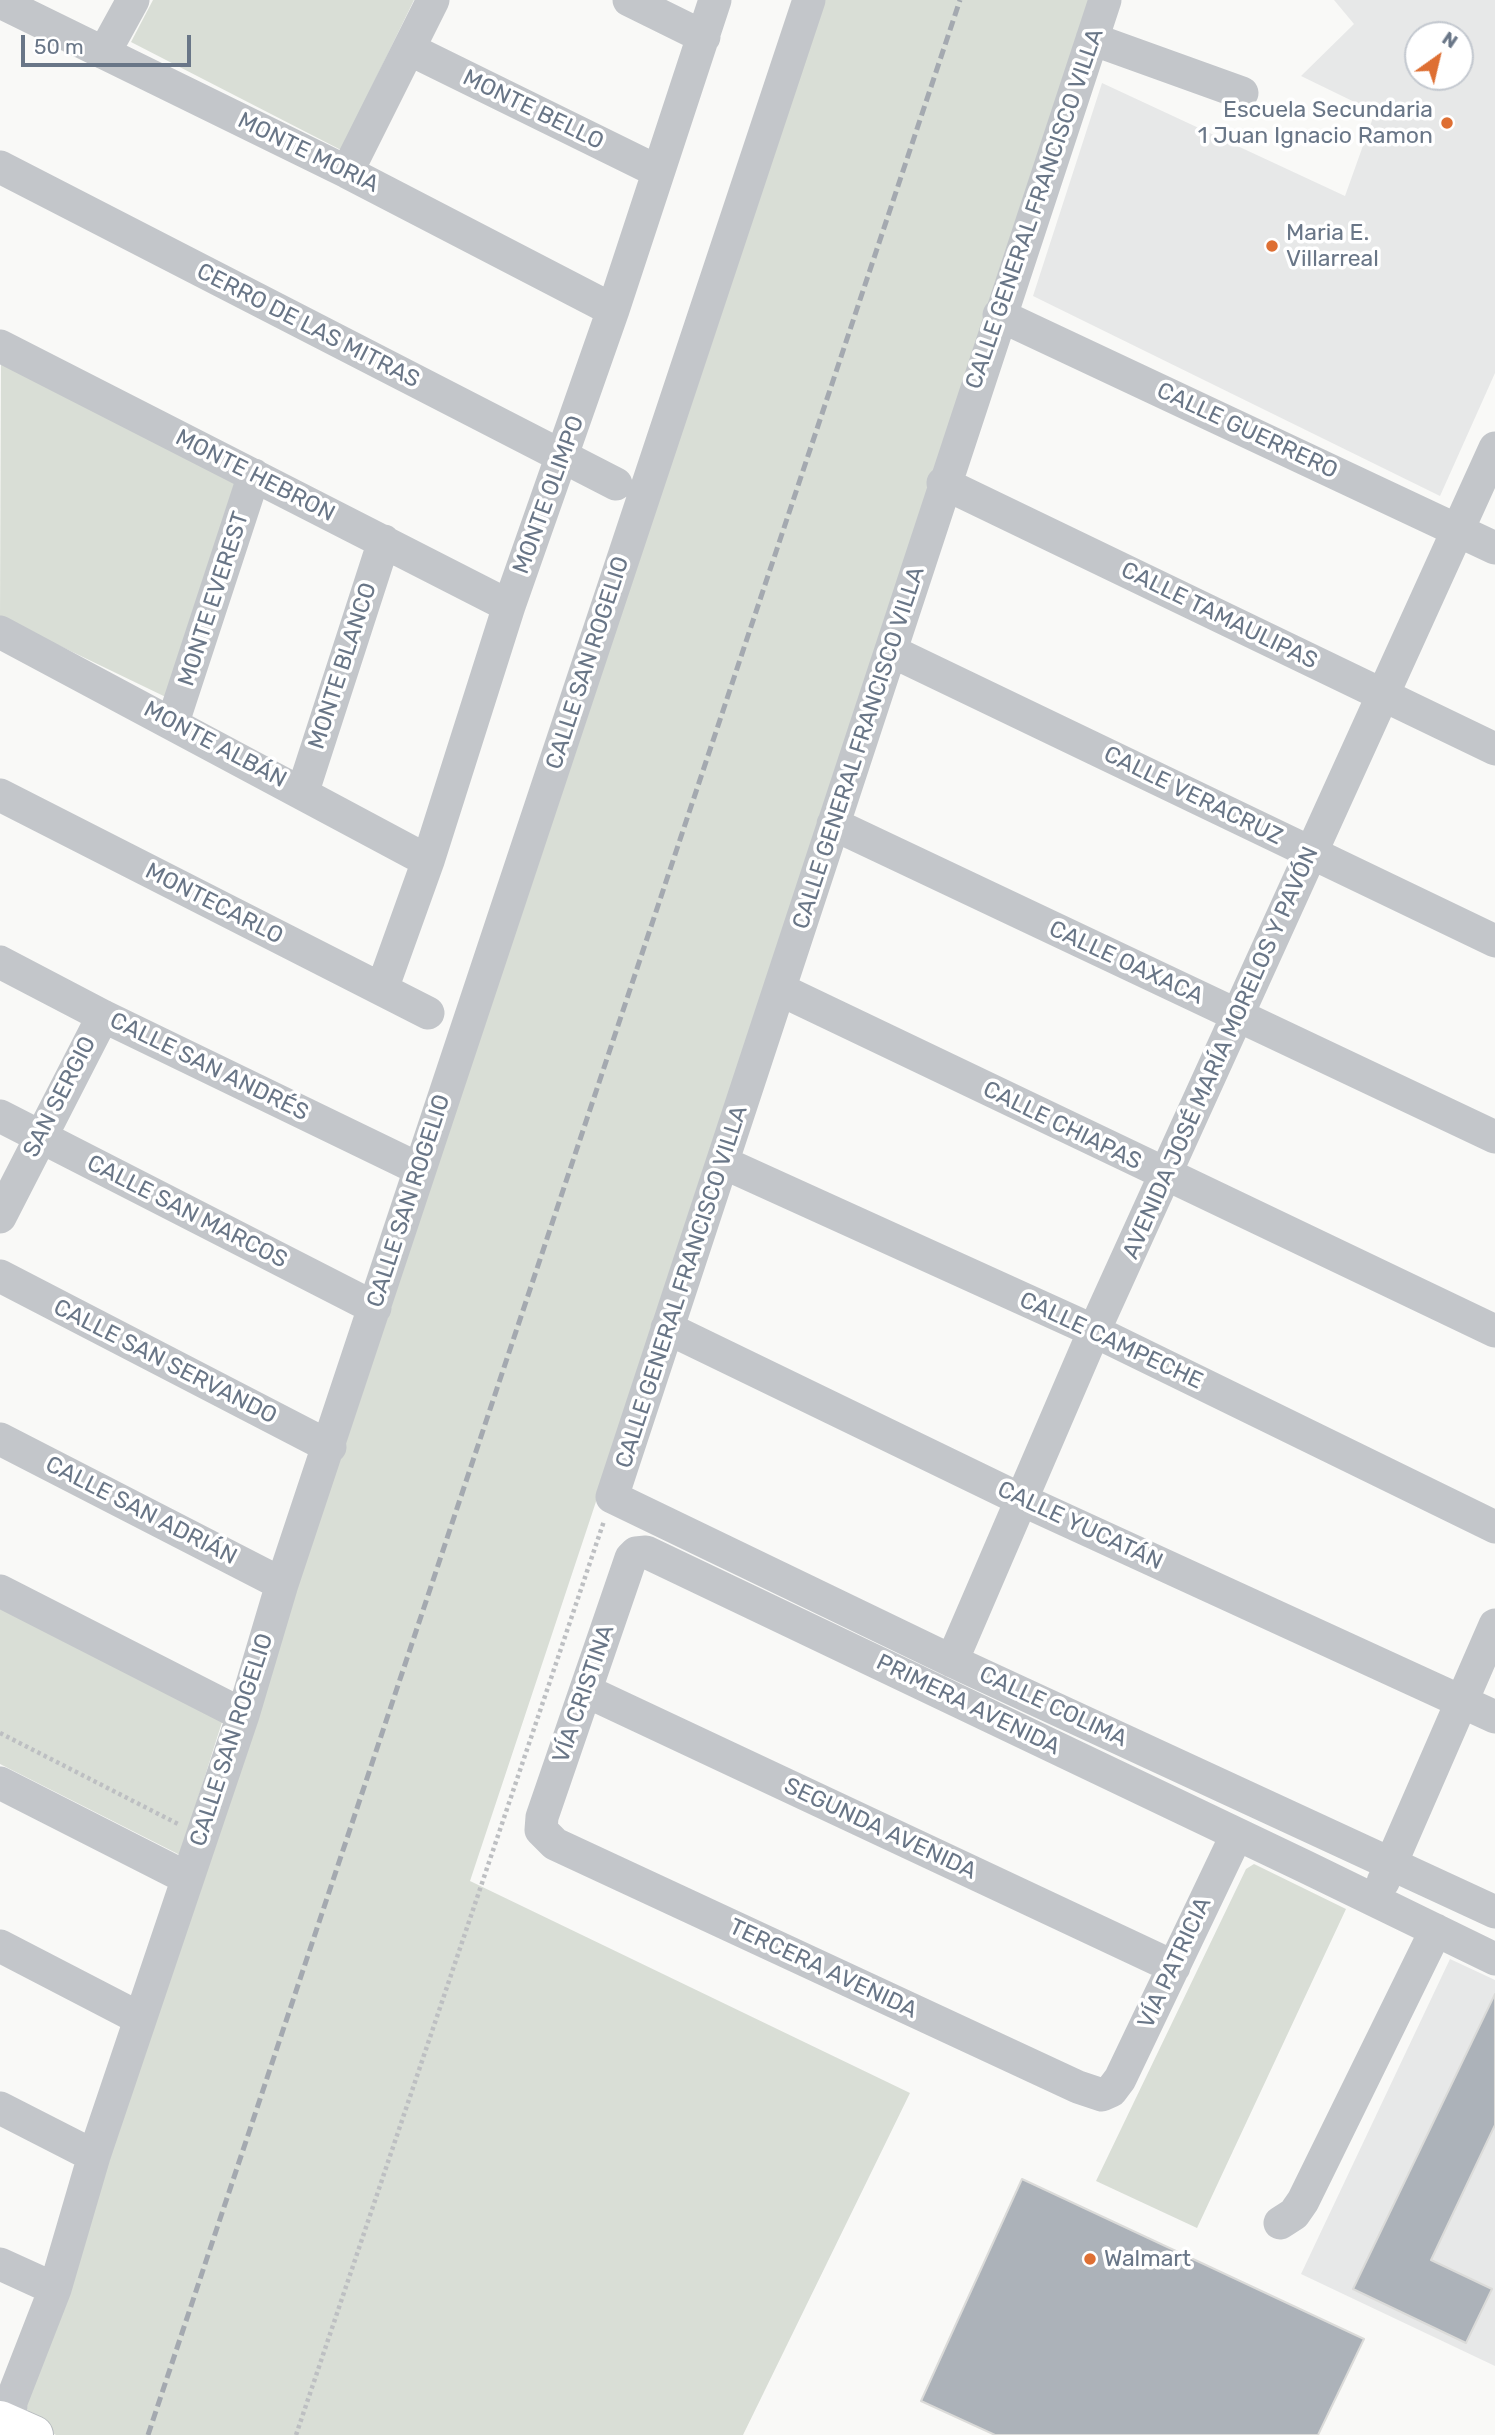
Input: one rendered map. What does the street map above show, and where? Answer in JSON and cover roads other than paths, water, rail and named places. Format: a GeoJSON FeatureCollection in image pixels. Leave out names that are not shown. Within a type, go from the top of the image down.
{"type":"FeatureCollection","features":[{"type":"Feature","properties":{"kind":"street"},"geometry":{"type":"LineString","coordinates":[[104,53],[132,0]]}},
{"type":"Feature","properties":{"kind":"street"},"geometry":{"type":"LineString","coordinates":[[347,172],[432,0]]}},
{"type":"Feature","properties":{"kind":"street"},"geometry":{"type":"LineString","coordinates":[[629,0],[704,37]]}},
{"type":"Feature","properties":{"kind":"street","name":"MONTE OLIMPO"},"geometry":{"type":"LineString","coordinates":[[382,989],[428,861],[509,606],[613,310],[715,0]]}},
{"type":"Feature","properties":{"kind":"street","name":"CALLE SAN ROGELIO"},"geometry":{"type":"LineString","coordinates":[[13,2423],[139,2018],[243,1715],[282,1584],[330,1447],[419,1169],[808,0]]}},
{"type":"Feature","properties":{"kind":"street","name":"CALLE GENERAL FRANCISCO VILLA"},"geometry":{"type":"LineString","coordinates":[[612,1497],[781,990],[943,483],[1105,0]]}},
{"type":"Feature","properties":{"kind":"street","name":"MONTE MORIA"},"geometry":{"type":"LineString","coordinates":[[0,2],[347,172],[613,310]]}},
{"type":"Feature","properties":{"kind":"street"},"geometry":{"type":"LineString","coordinates":[[1092,39],[1242,93]]}},
{"type":"Feature","properties":{"kind":"street","name":"MONTE BELLO"},"geometry":{"type":"LineString","coordinates":[[409,49],[657,171]]}},
{"type":"Feature","properties":{"kind":"street","name":"CERRO DE LAS MITRAS"},"geometry":{"type":"LineString","coordinates":[[0,167],[617,484]]}},
{"type":"Feature","properties":{"kind":"street","name":"CALLE GUERRERO"},"geometry":{"type":"LineString","coordinates":[[999,315],[1495,548]]}},
{"type":"Feature","properties":{"kind":"street","name":"MONTE HEBRON"},"geometry":{"type":"LineString","coordinates":[[0,346],[509,606]]}},
{"type":"Feature","properties":{"kind":"street","name":"AVENIDA JOSÉ MARÍA MORELOS Y PAVÓN"},"geometry":{"type":"LineString","coordinates":[[952,1661],[1094,1331],[1167,1176],[1495,448]]}},
{"type":"Feature","properties":{"kind":"street","name":"MONTE EVEREST"},"geometry":{"type":"LineString","coordinates":[[173,722],[254,475]]}},
{"type":"Feature","properties":{"kind":"street","name":"CALLE TAMAULIPAS"},"geometry":{"type":"LineString","coordinates":[[943,483],[1495,748]]}},
{"type":"Feature","properties":{"kind":"street","name":"MONTE BLANCO"},"geometry":{"type":"LineString","coordinates":[[303,792],[384,541]]}},
{"type":"Feature","properties":{"kind":"street","name":"MONTE ALBÁN"},"geometry":{"type":"LineString","coordinates":[[0,632],[173,722],[428,861]]}},
{"type":"Feature","properties":{"kind":"street","name":"CALLE VERACRUZ"},"geometry":{"type":"LineString","coordinates":[[891,651],[1495,941]]}},
{"type":"Feature","properties":{"kind":"street","name":"MONTECARLO"},"geometry":{"type":"LineString","coordinates":[[0,796],[428,1013]]}},
{"type":"Feature","properties":{"kind":"street","name":"CALLE OAXACA"},"geometry":{"type":"LineString","coordinates":[[833,824],[1495,1137]]}},
{"type":"Feature","properties":{"kind":"street","name":"CALLE SAN ANDRÉS"},"geometry":{"type":"LineString","coordinates":[[0,962],[103,1016],[419,1169]]}},
{"type":"Feature","properties":{"kind":"street","name":"CALLE CHIAPAS"},"geometry":{"type":"LineString","coordinates":[[781,990],[1495,1331]]}},
{"type":"Feature","properties":{"kind":"street","name":"SAN SERGIO"},"geometry":{"type":"LineString","coordinates":[[0,1217],[103,1016]]}},
{"type":"Feature","properties":{"kind":"street","name":"CALLE SAN MARCOS"},"geometry":{"type":"LineString","coordinates":[[0,1116],[375,1308]]}},
{"type":"Feature","properties":{"kind":"street","name":"CALLE CAMPECHE"},"geometry":{"type":"LineString","coordinates":[[724,1163],[1094,1331],[1495,1527]]}},
{"type":"Feature","properties":{"kind":"street","name":"CALLE SAN SERVANDO"},"geometry":{"type":"LineString","coordinates":[[0,1276],[330,1447]]}},
{"type":"Feature","properties":{"kind":"street","name":"CALLE YUCATÁN"},"geometry":{"type":"LineString","coordinates":[[667,1328],[1022,1500],[1495,1717]]}},
{"type":"Feature","properties":{"kind":"street","name":"CALLE SAN ADRIÁN"},"geometry":{"type":"LineString","coordinates":[[0,1438],[282,1584]]}},
{"type":"Feature","properties":{"kind":"street","name":"CALLE COLIMA"},"geometry":{"type":"LineString","coordinates":[[612,1497],[952,1661],[1495,1912]]}},
{"type":"Feature","properties":{"kind":"street","name":"PRIMERA AVENIDA"},"geometry":{"type":"LineString","coordinates":[[631,1558],[643,1552],[657,1556],[1495,1959]]}},
{"type":"Feature","properties":{"kind":"street","name":"VÍA CRISTINA"},"geometry":{"type":"LineString","coordinates":[[541,1830],[542,1816],[631,1558]]}},
{"type":"Feature","properties":{"kind":"street"},"geometry":{"type":"LineString","coordinates":[[0,1591],[243,1715]]}},
{"type":"Feature","properties":{"kind":"street"},"geometry":{"type":"LineString","coordinates":[[1375,1900],[1495,1625]]}},
{"type":"Feature","properties":{"kind":"street","name":"SEGUNDA AVENIDA"},"geometry":{"type":"LineString","coordinates":[[586,1691],[1174,1968]]}},
{"type":"Feature","properties":{"kind":"street"},"geometry":{"type":"LineString","coordinates":[[0,1783],[187,1878]]}},
{"type":"Feature","properties":{"kind":"street","name":"TERCERA AVENIDA"},"geometry":{"type":"LineString","coordinates":[[541,1830],[555,1844],[1078,2087],[1102,2095],[1111,2091]]}},
{"type":"Feature","properties":{"kind":"street","name":"VÍA PATRICIA"},"geometry":{"type":"LineString","coordinates":[[1111,2091],[1120,2079],[1237,1834]]}},
{"type":"Feature","properties":{"kind":"street"},"geometry":{"type":"LineString","coordinates":[[1280,2223],[1294,2214],[1303,2201],[1436,1930]]}},
{"type":"Feature","properties":{"kind":"street"},"geometry":{"type":"LineString","coordinates":[[0,1946],[139,2018]]}},
{"type":"Feature","properties":{"kind":"street"},"geometry":{"type":"LineString","coordinates":[[0,2108],[94,2156]]}},
{"type":"Feature","properties":{"kind":"street"},"geometry":{"type":"LineString","coordinates":[[0,2264],[55,2290]]}},
{"type":"Feature","properties":{"kind":"railway"},"geometry":{"type":"LineString","coordinates":[[148,2435],[960,0]]}},
{"type":"Feature","properties":{"kind":"place","name":"Escuela Secundaria 1 Juan Ignacio Ramon"},"geometry":{"type":"Point","coordinates":[1447,123]}},
{"type":"Feature","properties":{"kind":"place","name":"Maria E. Villarreal"},"geometry":{"type":"Point","coordinates":[1272,246]}},
{"type":"Feature","properties":{"kind":"place","name":"Walmart"},"geometry":{"type":"Point","coordinates":[1090,2259]}}]}
